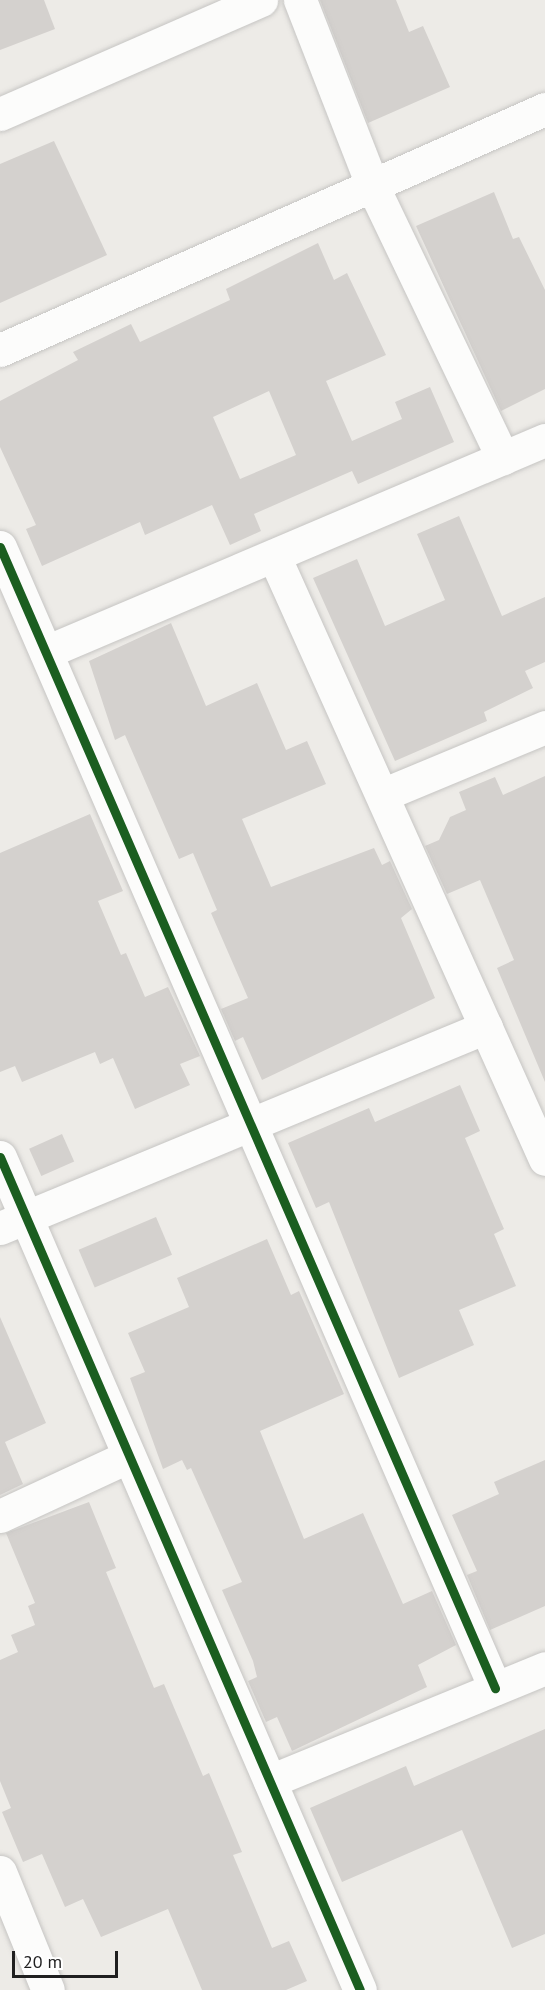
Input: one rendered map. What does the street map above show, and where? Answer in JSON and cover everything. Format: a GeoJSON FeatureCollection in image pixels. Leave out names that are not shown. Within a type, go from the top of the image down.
{"type":"FeatureCollection","features":[{"type":"Feature","properties":{"kind":"street"},"geometry":{"type":"LineString","coordinates":[[0,114],[261,0]]}},
{"type":"Feature","properties":{"kind":"street"},"geometry":{"type":"LineString","coordinates":[[300,0],[372,185],[503,458]]}},
{"type":"Feature","properties":{"kind":"street"},"geometry":{"type":"LineString","coordinates":[[0,350],[545,108]]}},
{"type":"Feature","properties":{"kind":"street"},"geometry":{"type":"LineString","coordinates":[[46,652],[545,440]]}},
{"type":"Feature","properties":{"kind":"street"},"geometry":{"type":"LineString","coordinates":[[0,547],[495,1688]]}},
{"type":"Feature","properties":{"kind":"street"},"geometry":{"type":"LineString","coordinates":[[274,556],[545,1159]]}},
{"type":"Feature","properties":{"kind":"street"},"geometry":{"type":"LineString","coordinates":[[382,795],[545,727]]}},
{"type":"Feature","properties":{"kind":"street"},"geometry":{"type":"LineString","coordinates":[[13,1222],[486,1027]]}},
{"type":"Feature","properties":{"kind":"street"},"geometry":{"type":"LineString","coordinates":[[0,1157],[13,1222],[129,1456],[360,1990]]}},
{"type":"Feature","properties":{"kind":"street"},"geometry":{"type":"LineString","coordinates":[[0,1516],[129,1456]]}},
{"type":"Feature","properties":{"kind":"street"},"geometry":{"type":"LineString","coordinates":[[270,1781],[545,1668]]}},
{"type":"Feature","properties":{"kind":"street"},"geometry":{"type":"LineString","coordinates":[[0,1872],[12,1934],[48,1990]]}},
{"type":"Feature","properties":{"kind":"building"},"geometry":{"type":"Polygon","coordinates":[[[0,0],[44,0],[55,29],[0,50],[0,0]]]}},
{"type":"Feature","properties":{"kind":"building"},"geometry":{"type":"Polygon","coordinates":[[[320,0],[396,0],[409,32],[423,26],[450,87],[368,123],[320,0]]]}},
{"type":"Feature","properties":{"kind":"building"},"geometry":{"type":"Polygon","coordinates":[[[54,141],[107,255],[0,303],[0,164],[54,141]]]}},
{"type":"Feature","properties":{"kind":"building"},"geometry":{"type":"Polygon","coordinates":[[[494,192],[513,239],[519,237],[545,290],[545,389],[501,411],[416,226],[494,192]]]}},
{"type":"Feature","properties":{"kind":"building"},"geometry":{"type":"Polygon","coordinates":[[[318,243],[334,280],[347,273],[386,355],[326,381],[352,441],[402,419],[395,402],[430,387],[454,442],[358,484],[352,471],[254,514],[261,531],[230,545],[212,505],[145,535],[140,522],[42,566],[26,529],[36,525],[0,447],[0,401],[78,360],[73,352],[131,324],[140,342],[230,300],[226,289],[318,243]],[[269,391],[213,417],[240,479],[296,455],[269,391]]]}},
{"type":"Feature","properties":{"kind":"building"},"geometry":{"type":"Polygon","coordinates":[[[459,516],[502,616],[545,597],[545,662],[525,671],[533,688],[484,712],[487,721],[395,761],[313,578],[357,559],[385,626],[445,600],[417,534],[459,516]]]}},
{"type":"Feature","properties":{"kind":"building"},"geometry":{"type":"Polygon","coordinates":[[[171,623],[206,706],[257,683],[286,750],[307,741],[326,784],[242,819],[271,887],[374,848],[382,865],[390,861],[412,909],[401,918],[435,998],[262,1080],[243,1037],[235,1041],[221,1009],[248,998],[211,913],[217,910],[193,853],[179,859],[125,735],[115,740],[89,661],[171,623]]]}},
{"type":"Feature","properties":{"kind":"building"},"geometry":{"type":"Polygon","coordinates":[[[545,776],[545,1082],[497,968],[514,960],[480,880],[447,894],[425,846],[439,840],[450,817],[466,810],[459,792],[495,777],[503,795],[545,776]]]}},
{"type":"Feature","properties":{"kind":"building"},"geometry":{"type":"Polygon","coordinates":[[[90,814],[123,891],[98,901],[121,955],[126,953],[145,997],[168,987],[200,1056],[180,1064],[190,1085],[135,1109],[113,1058],[100,1064],[95,1052],[22,1082],[15,1066],[0,1072],[0,853],[90,814]]]}},
{"type":"Feature","properties":{"kind":"building"},"geometry":{"type":"Polygon","coordinates":[[[460,1085],[480,1131],[465,1138],[504,1229],[494,1234],[516,1286],[459,1310],[474,1345],[399,1378],[329,1202],[316,1208],[288,1143],[369,1108],[375,1122],[460,1085]]]}},
{"type":"Feature","properties":{"kind":"building"},"geometry":{"type":"Polygon","coordinates":[[[62,1134],[74,1161],[41,1176],[29,1149],[62,1134]]]}},
{"type":"Feature","properties":{"kind":"building"},"geometry":{"type":"Polygon","coordinates":[[[156,1217],[172,1255],[95,1288],[79,1250],[156,1217]]]}},
{"type":"Feature","properties":{"kind":"building"},"geometry":{"type":"Polygon","coordinates":[[[267,1239],[291,1295],[299,1291],[344,1394],[260,1431],[304,1539],[363,1513],[403,1604],[432,1591],[456,1645],[418,1665],[427,1687],[292,1751],[277,1717],[266,1722],[248,1681],[257,1677],[253,1661],[222,1590],[242,1582],[191,1468],[187,1470],[182,1460],[163,1469],[130,1378],[145,1372],[128,1333],[189,1307],[177,1278],[267,1239]]]}},
{"type":"Feature","properties":{"kind":"building"},"geometry":{"type":"Polygon","coordinates":[[[0,1317],[46,1423],[5,1442],[23,1484],[0,1495],[0,1317]]]}},
{"type":"Feature","properties":{"kind":"building"},"geometry":{"type":"Polygon","coordinates":[[[545,1460],[545,1606],[490,1630],[467,1575],[477,1571],[452,1515],[499,1494],[494,1482],[545,1460]]]}},
{"type":"Feature","properties":{"kind":"building"},"geometry":{"type":"Polygon","coordinates":[[[89,1502],[116,1568],[106,1572],[154,1688],[164,1684],[203,1776],[209,1773],[242,1852],[233,1855],[272,1948],[289,1941],[307,1981],[286,1990],[202,1990],[168,1909],[101,1937],[83,1899],[65,1907],[42,1854],[23,1862],[2,1812],[11,1808],[0,1781],[0,1660],[18,1652],[11,1635],[35,1625],[28,1606],[35,1603],[6,1533],[89,1502]]]}},
{"type":"Feature","properties":{"kind":"building"},"geometry":{"type":"Polygon","coordinates":[[[545,1729],[545,1934],[512,1948],[462,1830],[342,1882],[310,1808],[406,1766],[414,1786],[545,1729]]]}},
{"type":"Feature","properties":{"kind":"cycle path"},"geometry":{"type":"LineString","coordinates":[[0,547],[495,1688]]}},
{"type":"Feature","properties":{"kind":"cycle path"},"geometry":{"type":"LineString","coordinates":[[0,1157],[360,1990]]}}]}
